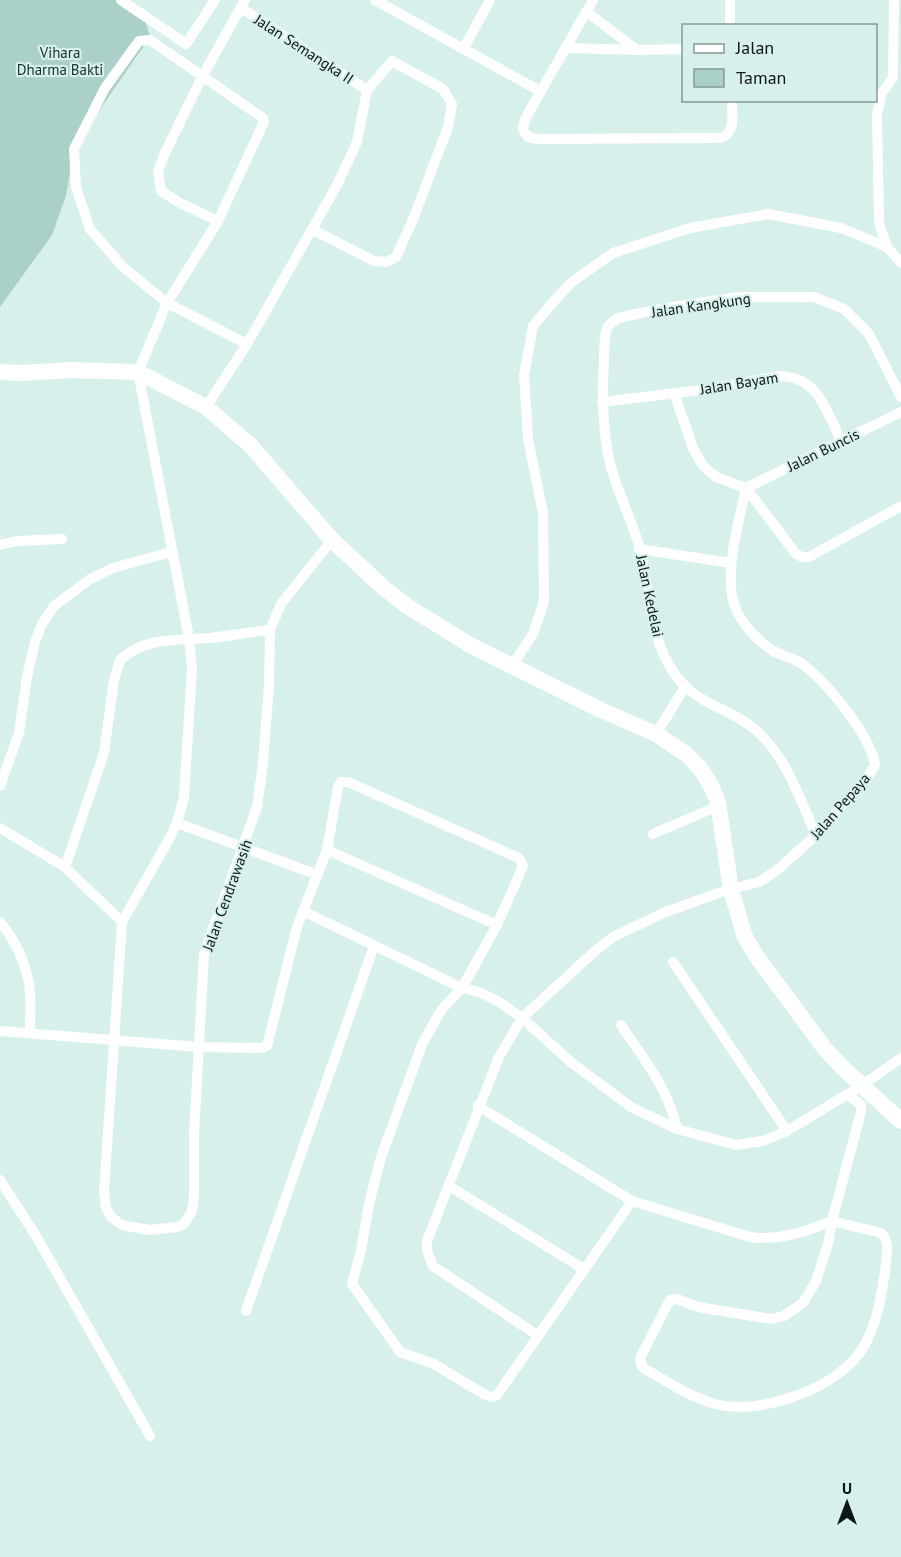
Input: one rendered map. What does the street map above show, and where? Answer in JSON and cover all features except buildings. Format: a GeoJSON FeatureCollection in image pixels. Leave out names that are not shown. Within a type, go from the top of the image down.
{"type":"FeatureCollection","features":[{"type":"Feature","properties":{"kind":"street"},"geometry":{"type":"LineString","coordinates":[[121,0],[186,44],[215,0]]}},
{"type":"Feature","properties":{"kind":"street"},"geometry":{"type":"LineString","coordinates":[[375,0],[540,92]]}},
{"type":"Feature","properties":{"kind":"street"},"geometry":{"type":"LineString","coordinates":[[464,48],[490,0]]}},
{"type":"Feature","properties":{"kind":"street"},"geometry":{"type":"LineString","coordinates":[[594,0],[523,123],[523,130],[528,137],[538,139],[721,138],[731,132],[732,102]]}},
{"type":"Feature","properties":{"kind":"street"},"geometry":{"type":"LineString","coordinates":[[730,0],[730,24]]}},
{"type":"Feature","properties":{"kind":"street"},"geometry":{"type":"LineString","coordinates":[[894,0],[893,77],[881,95],[877,115],[879,224],[887,247],[901,263]]}},
{"type":"Feature","properties":{"kind":"street"},"geometry":{"type":"LineString","coordinates":[[218,221],[161,191],[158,171],[203,75],[243,4]]}},
{"type":"Feature","properties":{"kind":"street","name":"Jalan Semangka II"},"geometry":{"type":"LineString","coordinates":[[243,4],[367,90]]}},
{"type":"Feature","properties":{"kind":"street"},"geometry":{"type":"LineString","coordinates":[[587,12],[638,50]]}},
{"type":"Feature","properties":{"kind":"street"},"geometry":{"type":"LineString","coordinates":[[116,1041],[122,922],[177,823],[184,797],[192,669],[189,638],[138,372],[167,303],[218,221],[264,122],[263,118],[150,40],[139,41],[105,88],[74,149],[76,187],[90,229],[123,267],[167,303],[247,344]]}},
{"type":"Feature","properties":{"kind":"street"},"geometry":{"type":"LineString","coordinates":[[566,48],[682,49]]}},
{"type":"Feature","properties":{"kind":"street"},"geometry":{"type":"LineString","coordinates":[[206,407],[247,344],[338,185],[357,142],[367,90],[392,61],[443,89],[452,104],[448,127],[414,217],[396,257],[387,262],[375,261],[313,230]]}},
{"type":"Feature","properties":{"kind":"street"},"geometry":{"type":"LineString","coordinates":[[512,666],[533,634],[544,602],[543,513],[528,439],[524,375],[533,326],[555,300],[572,282],[613,253],[690,228],[768,214],[841,228],[887,247]]}},
{"type":"Feature","properties":{"kind":"street","name":"Jalan Kangkung"},"geometry":{"type":"LineString","coordinates":[[604,335],[608,326],[618,318],[660,309],[739,297],[814,297],[844,309],[869,334],[901,397]]}},
{"type":"Feature","properties":{"kind":"street","name":"Jalan Kedelai"},"geometry":{"type":"LineString","coordinates":[[604,335],[602,402],[610,463],[639,549],[652,616],[661,648],[672,670],[685,687],[758,731],[780,758],[816,835]]}},
{"type":"Feature","properties":{"kind":"street"},"geometry":{"type":"LineString","coordinates":[[0,372],[71,370],[138,372],[206,407],[250,446],[332,540],[407,606],[470,645],[656,734],[686,754],[699,768],[710,784],[718,806],[731,890],[745,937],[757,957],[854,1090],[861,1105],[861,1112],[832,1221],[828,1244],[810,1294],[795,1310],[771,1320],[698,1307],[677,1299],[670,1300],[640,1362],[644,1368],[695,1396],[713,1404],[734,1408],[767,1405],[808,1389],[841,1371],[854,1360],[870,1334],[880,1298],[887,1242],[881,1233],[832,1221],[798,1234],[766,1239],[750,1237],[632,1201],[478,1106]]}},
{"type":"Feature","properties":{"kind":"street","name":"Jalan Bayam"},"geometry":{"type":"LineString","coordinates":[[602,402],[793,376],[812,387],[841,441]]}},
{"type":"Feature","properties":{"kind":"street"},"geometry":{"type":"LineString","coordinates":[[674,393],[693,448],[703,466],[716,477],[746,488],[796,554],[802,557],[809,557],[901,506]]}},
{"type":"Feature","properties":{"kind":"street","name":"Jalan Buncis"},"geometry":{"type":"LineString","coordinates":[[746,488],[901,411]]}},
{"type":"Feature","properties":{"kind":"street","name":"Jalan Pepaya"},"geometry":{"type":"LineString","coordinates":[[537,1335],[433,1266],[429,1259],[427,1241],[478,1106],[499,1057],[522,1018],[594,951],[613,937],[663,913],[759,882],[776,871],[816,835],[869,775],[875,765],[873,753],[839,701],[800,662],[772,650],[743,621],[735,609],[732,598],[731,563],[746,488]]}},
{"type":"Feature","properties":{"kind":"street"},"geometry":{"type":"LineString","coordinates":[[0,545],[17,541],[62,539]]}},
{"type":"Feature","properties":{"kind":"street"},"geometry":{"type":"LineString","coordinates":[[65,867],[104,753],[114,680],[120,660],[151,643],[270,630],[281,604],[332,540]]}},
{"type":"Feature","properties":{"kind":"street"},"geometry":{"type":"LineString","coordinates":[[639,549],[731,563]]}},
{"type":"Feature","properties":{"kind":"street"},"geometry":{"type":"LineString","coordinates":[[0,786],[19,733],[27,677],[35,642],[42,624],[54,606],[90,579],[113,568],[171,552]]}},
{"type":"Feature","properties":{"kind":"street","name":"Jalan Cendrawasih"},"geometry":{"type":"LineString","coordinates":[[116,1041],[104,1192],[106,1208],[111,1217],[122,1225],[150,1230],[177,1227],[188,1218],[194,1197],[194,1134],[204,954],[244,849],[257,807],[261,787],[270,685],[270,630]]}},
{"type":"Feature","properties":{"kind":"street"},"geometry":{"type":"LineString","coordinates":[[656,734],[685,687]]}},
{"type":"Feature","properties":{"kind":"street"},"geometry":{"type":"LineString","coordinates":[[0,1030],[199,1047],[262,1048],[267,1046],[303,911],[327,850],[338,787],[341,782],[348,782],[521,860],[522,868],[497,925],[462,988],[442,1009],[419,1053],[378,1167],[369,1204],[362,1250],[352,1284],[400,1352],[434,1364],[490,1397],[497,1395],[632,1201]]}},
{"type":"Feature","properties":{"kind":"street"},"geometry":{"type":"LineString","coordinates":[[653,834],[718,806]]}},
{"type":"Feature","properties":{"kind":"street"},"geometry":{"type":"LineString","coordinates":[[177,823],[318,875]]}},
{"type":"Feature","properties":{"kind":"street"},"geometry":{"type":"LineString","coordinates":[[0,828],[65,867],[122,922]]}},
{"type":"Feature","properties":{"kind":"street"},"geometry":{"type":"LineString","coordinates":[[327,850],[497,925]]}},
{"type":"Feature","properties":{"kind":"street"},"geometry":{"type":"LineString","coordinates":[[303,911],[462,988],[479,992],[498,1001],[522,1018],[593,1080],[631,1107],[677,1129],[736,1145],[763,1141],[787,1131],[901,1058]]}},
{"type":"Feature","properties":{"kind":"street"},"geometry":{"type":"LineString","coordinates":[[0,921],[17,947],[27,980],[30,992],[30,1032]]}},
{"type":"Feature","properties":{"kind":"street"},"geometry":{"type":"LineString","coordinates":[[246,1311],[374,946]]}},
{"type":"Feature","properties":{"kind":"street"},"geometry":{"type":"LineString","coordinates":[[673,962],[787,1131]]}},
{"type":"Feature","properties":{"kind":"street"},"geometry":{"type":"LineString","coordinates":[[621,1025],[664,1088],[673,1109],[677,1129]]}},
{"type":"Feature","properties":{"kind":"street"},"geometry":{"type":"LineString","coordinates":[[854,1090],[901,1121]]}},
{"type":"Feature","properties":{"kind":"street"},"geometry":{"type":"LineString","coordinates":[[0,1180],[66,1289],[150,1437]]}},
{"type":"Feature","properties":{"kind":"street"},"geometry":{"type":"LineString","coordinates":[[449,1186],[584,1269]]}},
{"type":"Feature","properties":{"kind":"green space","name":"Vihara Dharma Bakti"},"geometry":{"type":"Polygon","coordinates":[[[0,0],[127,0],[143,12],[150,37],[74,147],[66,196],[52,235],[0,307],[0,0]]]}}]}
